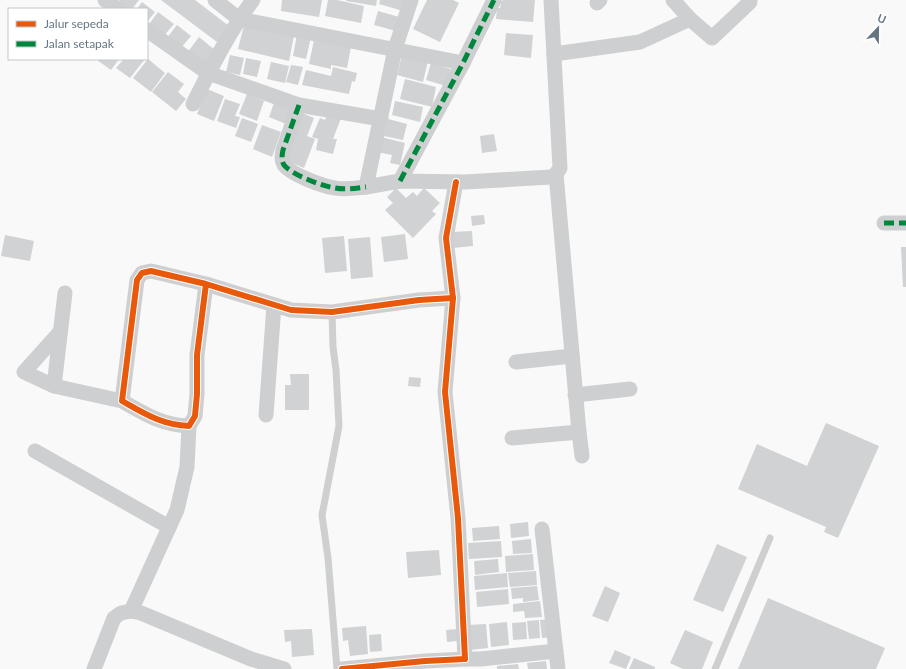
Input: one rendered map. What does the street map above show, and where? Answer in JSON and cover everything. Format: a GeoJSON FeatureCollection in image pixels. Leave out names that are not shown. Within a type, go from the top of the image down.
{"type":"FeatureCollection","features":[{"type":"Feature","properties":{"kind":"street"},"geometry":{"type":"LineString","coordinates":[[105,0],[117,8]]}},
{"type":"Feature","properties":{"kind":"street"},"geometry":{"type":"LineString","coordinates":[[215,0],[239,19],[463,63]]}},
{"type":"Feature","properties":{"kind":"street"},"geometry":{"type":"LineString","coordinates":[[193,104],[208,73],[239,19],[253,0]]}},
{"type":"Feature","properties":{"kind":"street"},"geometry":{"type":"LineString","coordinates":[[366,187],[395,49],[410,0]]}},
{"type":"Feature","properties":{"kind":"street"},"geometry":{"type":"LineString","coordinates":[[400,181],[463,63],[494,0]]}},
{"type":"Feature","properties":{"kind":"street"},"geometry":{"type":"LineString","coordinates":[[299,105],[282,155],[284,164],[293,172],[316,183],[334,188],[345,189],[400,181],[465,182],[551,177],[556,174],[560,168],[551,0]]}},
{"type":"Feature","properties":{"kind":"street"},"geometry":{"type":"LineString","coordinates":[[675,1],[690,19],[712,38],[750,2]]}},
{"type":"Feature","properties":{"kind":"street"},"geometry":{"type":"LineString","coordinates":[[554,54],[640,42],[690,19]]}},
{"type":"Feature","properties":{"kind":"street"},"geometry":{"type":"LineString","coordinates":[[148,31],[208,73],[299,105],[381,119]]}},
{"type":"Feature","properties":{"kind":"street"},"geometry":{"type":"LineString","coordinates":[[556,174],[575,395],[582,456]]}},
{"type":"Feature","properties":{"kind":"street"},"geometry":{"type":"LineString","coordinates":[[456,182],[446,238],[454,298],[445,392],[458,518],[465,659]]}},
{"type":"Feature","properties":{"kind":"street"},"geometry":{"type":"LineString","coordinates":[[884,223],[906,223]]}},
{"type":"Feature","properties":{"kind":"street"},"geometry":{"type":"LineString","coordinates":[[122,401],[137,280],[142,274],[151,271],[206,284],[291,310],[332,312],[419,300],[454,298]]}},
{"type":"Feature","properties":{"kind":"street"},"geometry":{"type":"LineString","coordinates":[[131,611],[177,510],[187,467],[189,426],[195,416],[197,394],[197,355],[206,284]]}},
{"type":"Feature","properties":{"kind":"street"},"geometry":{"type":"LineString","coordinates":[[54,386],[66,293]]}},
{"type":"Feature","properties":{"kind":"street"},"geometry":{"type":"LineString","coordinates":[[266,415],[274,305]]}},
{"type":"Feature","properties":{"kind":"street"},"geometry":{"type":"LineString","coordinates":[[60,332],[24,372],[54,386],[122,401],[155,419],[174,426],[189,426]]}},
{"type":"Feature","properties":{"kind":"street"},"geometry":{"type":"LineString","coordinates":[[516,362],[572,356]]}},
{"type":"Feature","properties":{"kind":"street"},"geometry":{"type":"LineString","coordinates":[[575,395],[630,389]]}},
{"type":"Feature","properties":{"kind":"street"},"geometry":{"type":"LineString","coordinates":[[512,438],[579,432]]}},
{"type":"Feature","properties":{"kind":"street"},"geometry":{"type":"LineString","coordinates":[[35,451],[169,527]]}},
{"type":"Feature","properties":{"kind":"street"},"geometry":{"type":"LineString","coordinates":[[542,529],[558,669]]}},
{"type":"Feature","properties":{"kind":"street"},"geometry":{"type":"LineString","coordinates":[[94,669],[114,618],[121,613],[131,611],[141,613],[251,659],[284,669]]}},
{"type":"Feature","properties":{"kind":"street"},"geometry":{"type":"LineString","coordinates":[[342,669],[425,661],[465,659],[482,664],[556,651]]}},
{"type":"Feature","properties":{"kind":"lane"},"geometry":{"type":"LineString","coordinates":[[332,312],[339,426],[322,515],[328,558],[337,669]]}},
{"type":"Feature","properties":{"kind":"lane"},"geometry":{"type":"LineString","coordinates":[[715,669],[770,538]]}},
{"type":"Feature","properties":{"kind":"building"},"geometry":{"type":"Polygon","coordinates":[[[120,0],[139,0],[133,8],[125,8],[118,2],[120,0]]]}},
{"type":"Feature","properties":{"kind":"building"},"geometry":{"type":"Polygon","coordinates":[[[161,0],[195,0],[229,26],[217,42],[161,0]]]}},
{"type":"Feature","properties":{"kind":"building"},"geometry":{"type":"Polygon","coordinates":[[[282,0],[322,0],[319,17],[281,11],[282,0]]]}},
{"type":"Feature","properties":{"kind":"building"},"geometry":{"type":"Polygon","coordinates":[[[328,0],[337,0],[364,6],[361,23],[325,16],[328,0]]]}},
{"type":"Feature","properties":{"kind":"building"},"geometry":{"type":"Polygon","coordinates":[[[346,0],[377,0],[376,6],[346,0]]]}},
{"type":"Feature","properties":{"kind":"building"},"geometry":{"type":"Polygon","coordinates":[[[380,0],[407,0],[403,11],[379,4],[380,0]]]}},
{"type":"Feature","properties":{"kind":"building"},"geometry":{"type":"Polygon","coordinates":[[[427,0],[453,0],[459,3],[440,42],[413,29],[427,0]]]}},
{"type":"Feature","properties":{"kind":"building"},"geometry":{"type":"Polygon","coordinates":[[[535,0],[533,22],[496,19],[497,8],[500,8],[501,1],[535,0]]]}},
{"type":"Feature","properties":{"kind":"building"},"geometry":{"type":"Polygon","coordinates":[[[142,2],[155,12],[148,21],[148,8],[138,8],[142,2]]]}},
{"type":"Feature","properties":{"kind":"building"},"geometry":{"type":"Polygon","coordinates":[[[378,11],[399,17],[396,31],[374,25],[378,11]]]}},
{"type":"Feature","properties":{"kind":"building"},"geometry":{"type":"Polygon","coordinates":[[[158,12],[174,24],[162,38],[148,28],[158,12]]]}},
{"type":"Feature","properties":{"kind":"building"},"geometry":{"type":"Polygon","coordinates":[[[177,25],[191,36],[180,49],[166,39],[177,25]]]}},
{"type":"Feature","properties":{"kind":"building"},"geometry":{"type":"Polygon","coordinates":[[[244,25],[294,36],[289,61],[238,49],[244,25]]]}},
{"type":"Feature","properties":{"kind":"building"},"geometry":{"type":"Polygon","coordinates":[[[506,33],[533,35],[531,58],[504,55],[506,33]]]}},
{"type":"Feature","properties":{"kind":"building"},"geometry":{"type":"Polygon","coordinates":[[[297,34],[311,37],[306,59],[293,56],[297,34]]]}},
{"type":"Feature","properties":{"kind":"building"},"geometry":{"type":"Polygon","coordinates":[[[315,35],[352,42],[347,68],[331,65],[331,69],[309,64],[315,35]]]}},
{"type":"Feature","properties":{"kind":"building"},"geometry":{"type":"Polygon","coordinates":[[[199,37],[216,51],[204,67],[187,53],[199,37]]]}},
{"type":"Feature","properties":{"kind":"building"},"geometry":{"type":"Polygon","coordinates":[[[230,55],[244,58],[240,75],[226,72],[230,55]]]}},
{"type":"Feature","properties":{"kind":"building"},"geometry":{"type":"Polygon","coordinates":[[[402,55],[428,61],[423,82],[397,75],[402,55]]]}},
{"type":"Feature","properties":{"kind":"building"},"geometry":{"type":"Polygon","coordinates":[[[246,58],[261,61],[257,77],[243,74],[246,58]]]}},
{"type":"Feature","properties":{"kind":"building"},"geometry":{"type":"Polygon","coordinates":[[[148,59],[165,73],[151,92],[133,78],[148,59]]]}},
{"type":"Feature","properties":{"kind":"building"},"geometry":{"type":"Polygon","coordinates":[[[97,60],[118,60],[111,70],[97,60]]]}},
{"type":"Feature","properties":{"kind":"building"},"geometry":{"type":"Polygon","coordinates":[[[123,60],[144,60],[130,78],[116,68],[123,60]]]}},
{"type":"Feature","properties":{"kind":"building"},"geometry":{"type":"Polygon","coordinates":[[[271,62],[289,66],[285,83],[267,79],[271,62]]]}},
{"type":"Feature","properties":{"kind":"building"},"geometry":{"type":"Polygon","coordinates":[[[431,63],[451,69],[446,86],[426,80],[431,63]]]}},
{"type":"Feature","properties":{"kind":"building"},"geometry":{"type":"Polygon","coordinates":[[[291,65],[303,67],[298,85],[286,82],[291,65]]]}},
{"type":"Feature","properties":{"kind":"building"},"geometry":{"type":"Polygon","coordinates":[[[333,67],[357,73],[355,82],[352,81],[349,94],[302,85],[306,70],[331,76],[333,67]]]}},
{"type":"Feature","properties":{"kind":"building"},"geometry":{"type":"Polygon","coordinates":[[[168,72],[184,84],[178,92],[186,99],[176,111],[152,92],[168,72]]]}},
{"type":"Feature","properties":{"kind":"building"},"geometry":{"type":"Polygon","coordinates":[[[405,79],[436,87],[432,107],[400,99],[405,79]]]}},
{"type":"Feature","properties":{"kind":"building"},"geometry":{"type":"Polygon","coordinates":[[[207,89],[224,96],[214,121],[197,114],[207,89]]]}},
{"type":"Feature","properties":{"kind":"building"},"geometry":{"type":"Polygon","coordinates":[[[247,94],[264,101],[257,121],[239,114],[247,94]]]}},
{"type":"Feature","properties":{"kind":"building"},"geometry":{"type":"Polygon","coordinates":[[[225,99],[240,104],[235,116],[240,117],[236,128],[217,121],[225,99]]]}},
{"type":"Feature","properties":{"kind":"building"},"geometry":{"type":"Polygon","coordinates":[[[275,100],[293,107],[286,124],[269,117],[275,100]]]}},
{"type":"Feature","properties":{"kind":"building"},"geometry":{"type":"Polygon","coordinates":[[[395,101],[423,107],[420,122],[392,115],[395,101]]]}},
{"type":"Feature","properties":{"kind":"building"},"geometry":{"type":"Polygon","coordinates":[[[302,113],[314,118],[307,136],[315,139],[304,168],[287,161],[284,155],[302,113]]]}},
{"type":"Feature","properties":{"kind":"building"},"geometry":{"type":"Polygon","coordinates":[[[328,113],[341,118],[333,139],[337,139],[333,154],[316,150],[318,139],[312,137],[320,118],[325,120],[328,113]]]}},
{"type":"Feature","properties":{"kind":"building"},"geometry":{"type":"Polygon","coordinates":[[[242,118],[258,124],[251,142],[235,136],[242,118]]]}},
{"type":"Feature","properties":{"kind":"building"},"geometry":{"type":"Polygon","coordinates":[[[388,119],[407,124],[403,140],[384,136],[388,119]]]}},
{"type":"Feature","properties":{"kind":"building"},"geometry":{"type":"Polygon","coordinates":[[[262,125],[281,132],[272,157],[253,149],[262,125]]]}},
{"type":"Feature","properties":{"kind":"building"},"geometry":{"type":"Polygon","coordinates":[[[494,134],[497,151],[482,153],[480,136],[494,134]]]}},
{"type":"Feature","properties":{"kind":"building"},"geometry":{"type":"Polygon","coordinates":[[[381,137],[405,143],[400,165],[390,163],[392,155],[377,152],[381,137]]]}},
{"type":"Feature","properties":{"kind":"building"},"geometry":{"type":"Polygon","coordinates":[[[396,188],[406,198],[413,192],[417,196],[424,188],[440,203],[432,211],[436,214],[413,238],[385,210],[393,203],[387,197],[396,188]]]}},
{"type":"Feature","properties":{"kind":"building"},"geometry":{"type":"Polygon","coordinates":[[[484,215],[485,224],[472,226],[471,216],[484,215]]]}},
{"type":"Feature","properties":{"kind":"building"},"geometry":{"type":"Polygon","coordinates":[[[472,231],[473,246],[453,248],[452,232],[472,231]]]}},
{"type":"Feature","properties":{"kind":"building"},"geometry":{"type":"Polygon","coordinates":[[[405,234],[408,259],[384,262],[381,237],[405,234]]]}},
{"type":"Feature","properties":{"kind":"building"},"geometry":{"type":"Polygon","coordinates":[[[5,235],[34,241],[30,261],[1,256],[5,235]]]}},
{"type":"Feature","properties":{"kind":"building"},"geometry":{"type":"Polygon","coordinates":[[[344,236],[347,271],[325,273],[322,238],[344,236]]]}},
{"type":"Feature","properties":{"kind":"building"},"geometry":{"type":"Polygon","coordinates":[[[370,237],[373,277],[351,279],[348,239],[370,237]]]}},
{"type":"Feature","properties":{"kind":"building"},"geometry":{"type":"Polygon","coordinates":[[[901,247],[906,247],[906,287],[903,287],[901,247]]]}},
{"type":"Feature","properties":{"kind":"building"},"geometry":{"type":"Polygon","coordinates":[[[290,374],[309,374],[309,410],[285,410],[285,385],[291,385],[290,374]]]}},
{"type":"Feature","properties":{"kind":"building"},"geometry":{"type":"Polygon","coordinates":[[[409,377],[421,378],[420,387],[408,386],[409,377]]]}},
{"type":"Feature","properties":{"kind":"building"},"geometry":{"type":"Polygon","coordinates":[[[826,423],[879,446],[838,538],[824,532],[826,527],[738,489],[757,444],[807,466],[826,423]]]}},
{"type":"Feature","properties":{"kind":"building"},"geometry":{"type":"Polygon","coordinates":[[[528,522],[529,536],[511,538],[510,524],[528,522]]]}},
{"type":"Feature","properties":{"kind":"building"},"geometry":{"type":"Polygon","coordinates":[[[499,526],[500,539],[473,541],[472,528],[499,526]]]}},
{"type":"Feature","properties":{"kind":"building"},"geometry":{"type":"Polygon","coordinates":[[[531,539],[532,553],[513,554],[512,541],[531,539]]]}},
{"type":"Feature","properties":{"kind":"building"},"geometry":{"type":"Polygon","coordinates":[[[501,541],[502,557],[469,559],[468,543],[501,541]]]}},
{"type":"Feature","properties":{"kind":"building"},"geometry":{"type":"Polygon","coordinates":[[[717,544],[747,557],[723,612],[693,600],[717,544]]]}},
{"type":"Feature","properties":{"kind":"building"},"geometry":{"type":"Polygon","coordinates":[[[439,550],[441,575],[408,578],[406,552],[439,550]]]}},
{"type":"Feature","properties":{"kind":"building"},"geometry":{"type":"Polygon","coordinates":[[[533,554],[534,570],[506,572],[505,556],[533,554]]]}},
{"type":"Feature","properties":{"kind":"building"},"geometry":{"type":"Polygon","coordinates":[[[498,559],[499,572],[475,575],[474,561],[498,559]]]}},
{"type":"Feature","properties":{"kind":"building"},"geometry":{"type":"Polygon","coordinates":[[[536,571],[537,585],[510,587],[508,573],[536,571]]]}},
{"type":"Feature","properties":{"kind":"building"},"geometry":{"type":"Polygon","coordinates":[[[507,573],[508,587],[475,590],[474,576],[507,573]]]}},
{"type":"Feature","properties":{"kind":"building"},"geometry":{"type":"Polygon","coordinates":[[[537,586],[539,600],[523,602],[523,598],[512,599],[511,588],[537,586]]]}},
{"type":"Feature","properties":{"kind":"building"},"geometry":{"type":"Polygon","coordinates":[[[605,586],[620,593],[608,622],[592,616],[605,586]]]}},
{"type":"Feature","properties":{"kind":"building"},"geometry":{"type":"Polygon","coordinates":[[[508,589],[509,604],[477,607],[476,592],[508,589]]]}},
{"type":"Feature","properties":{"kind":"building"},"geometry":{"type":"Polygon","coordinates":[[[768,598],[885,648],[876,669],[738,669],[768,598]]]}},
{"type":"Feature","properties":{"kind":"building"},"geometry":{"type":"Polygon","coordinates":[[[540,601],[542,617],[525,618],[524,611],[513,612],[513,604],[540,601]]]}},
{"type":"Feature","properties":{"kind":"building"},"geometry":{"type":"Polygon","coordinates":[[[551,619],[553,637],[542,638],[540,620],[551,619]]]}},
{"type":"Feature","properties":{"kind":"building"},"geometry":{"type":"Polygon","coordinates":[[[539,620],[540,638],[529,639],[527,621],[539,620]]]}},
{"type":"Feature","properties":{"kind":"building"},"geometry":{"type":"Polygon","coordinates":[[[507,622],[509,645],[491,647],[489,624],[507,622]]]}},
{"type":"Feature","properties":{"kind":"building"},"geometry":{"type":"Polygon","coordinates":[[[526,622],[527,639],[513,640],[512,623],[526,622]]]}},
{"type":"Feature","properties":{"kind":"building"},"geometry":{"type":"Polygon","coordinates":[[[486,624],[488,648],[470,650],[468,625],[486,624]]]}},
{"type":"Feature","properties":{"kind":"building"},"geometry":{"type":"Polygon","coordinates":[[[366,626],[368,654],[350,656],[348,640],[343,641],[342,628],[366,626]]]}},
{"type":"Feature","properties":{"kind":"building"},"geometry":{"type":"Polygon","coordinates":[[[312,629],[314,655],[292,657],[291,641],[285,642],[284,630],[312,629]]]}},
{"type":"Feature","properties":{"kind":"building"},"geometry":{"type":"Polygon","coordinates":[[[457,629],[457,641],[447,642],[446,630],[457,629]]]}},
{"type":"Feature","properties":{"kind":"building"},"geometry":{"type":"Polygon","coordinates":[[[685,630],[713,642],[702,669],[683,669],[670,663],[685,630]]]}},
{"type":"Feature","properties":{"kind":"building"},"geometry":{"type":"Polygon","coordinates":[[[381,634],[382,651],[370,652],[369,635],[381,634]]]}},
{"type":"Feature","properties":{"kind":"building"},"geometry":{"type":"Polygon","coordinates":[[[615,650],[631,657],[626,669],[609,663],[615,650]]]}},
{"type":"Feature","properties":{"kind":"building"},"geometry":{"type":"Polygon","coordinates":[[[634,658],[655,667],[655,669],[629,669],[634,658]]]}},
{"type":"Feature","properties":{"kind":"building"},"geometry":{"type":"Polygon","coordinates":[[[546,661],[547,669],[528,669],[527,663],[546,661]]]}},
{"type":"Feature","properties":{"kind":"building"},"geometry":{"type":"Polygon","coordinates":[[[518,664],[519,669],[497,669],[497,666],[518,664]]]}},
{"type":"Feature","properties":{"kind":"marked path"},"geometry":{"type":"LineString","coordinates":[[400,181],[463,63],[494,0]]}},
{"type":"Feature","properties":{"kind":"marked path"},"geometry":{"type":"LineString","coordinates":[[299,105],[283,150],[282,159],[284,165],[300,176],[329,187],[339,189],[366,187]]}},
{"type":"Feature","properties":{"kind":"marked path"},"geometry":{"type":"LineString","coordinates":[[884,223],[906,223]]}},
{"type":"Feature","properties":{"kind":"cycle path"},"geometry":{"type":"LineString","coordinates":[[342,669],[425,661],[465,659],[458,518],[445,392],[453,298],[446,238],[456,182]]}},
{"type":"Feature","properties":{"kind":"cycle path"},"geometry":{"type":"LineString","coordinates":[[206,284],[197,355],[197,394],[195,416],[189,426],[170,424],[146,414],[122,401],[137,280],[142,273],[151,271],[206,284],[291,310],[332,312],[419,300],[453,298]]}}]}
